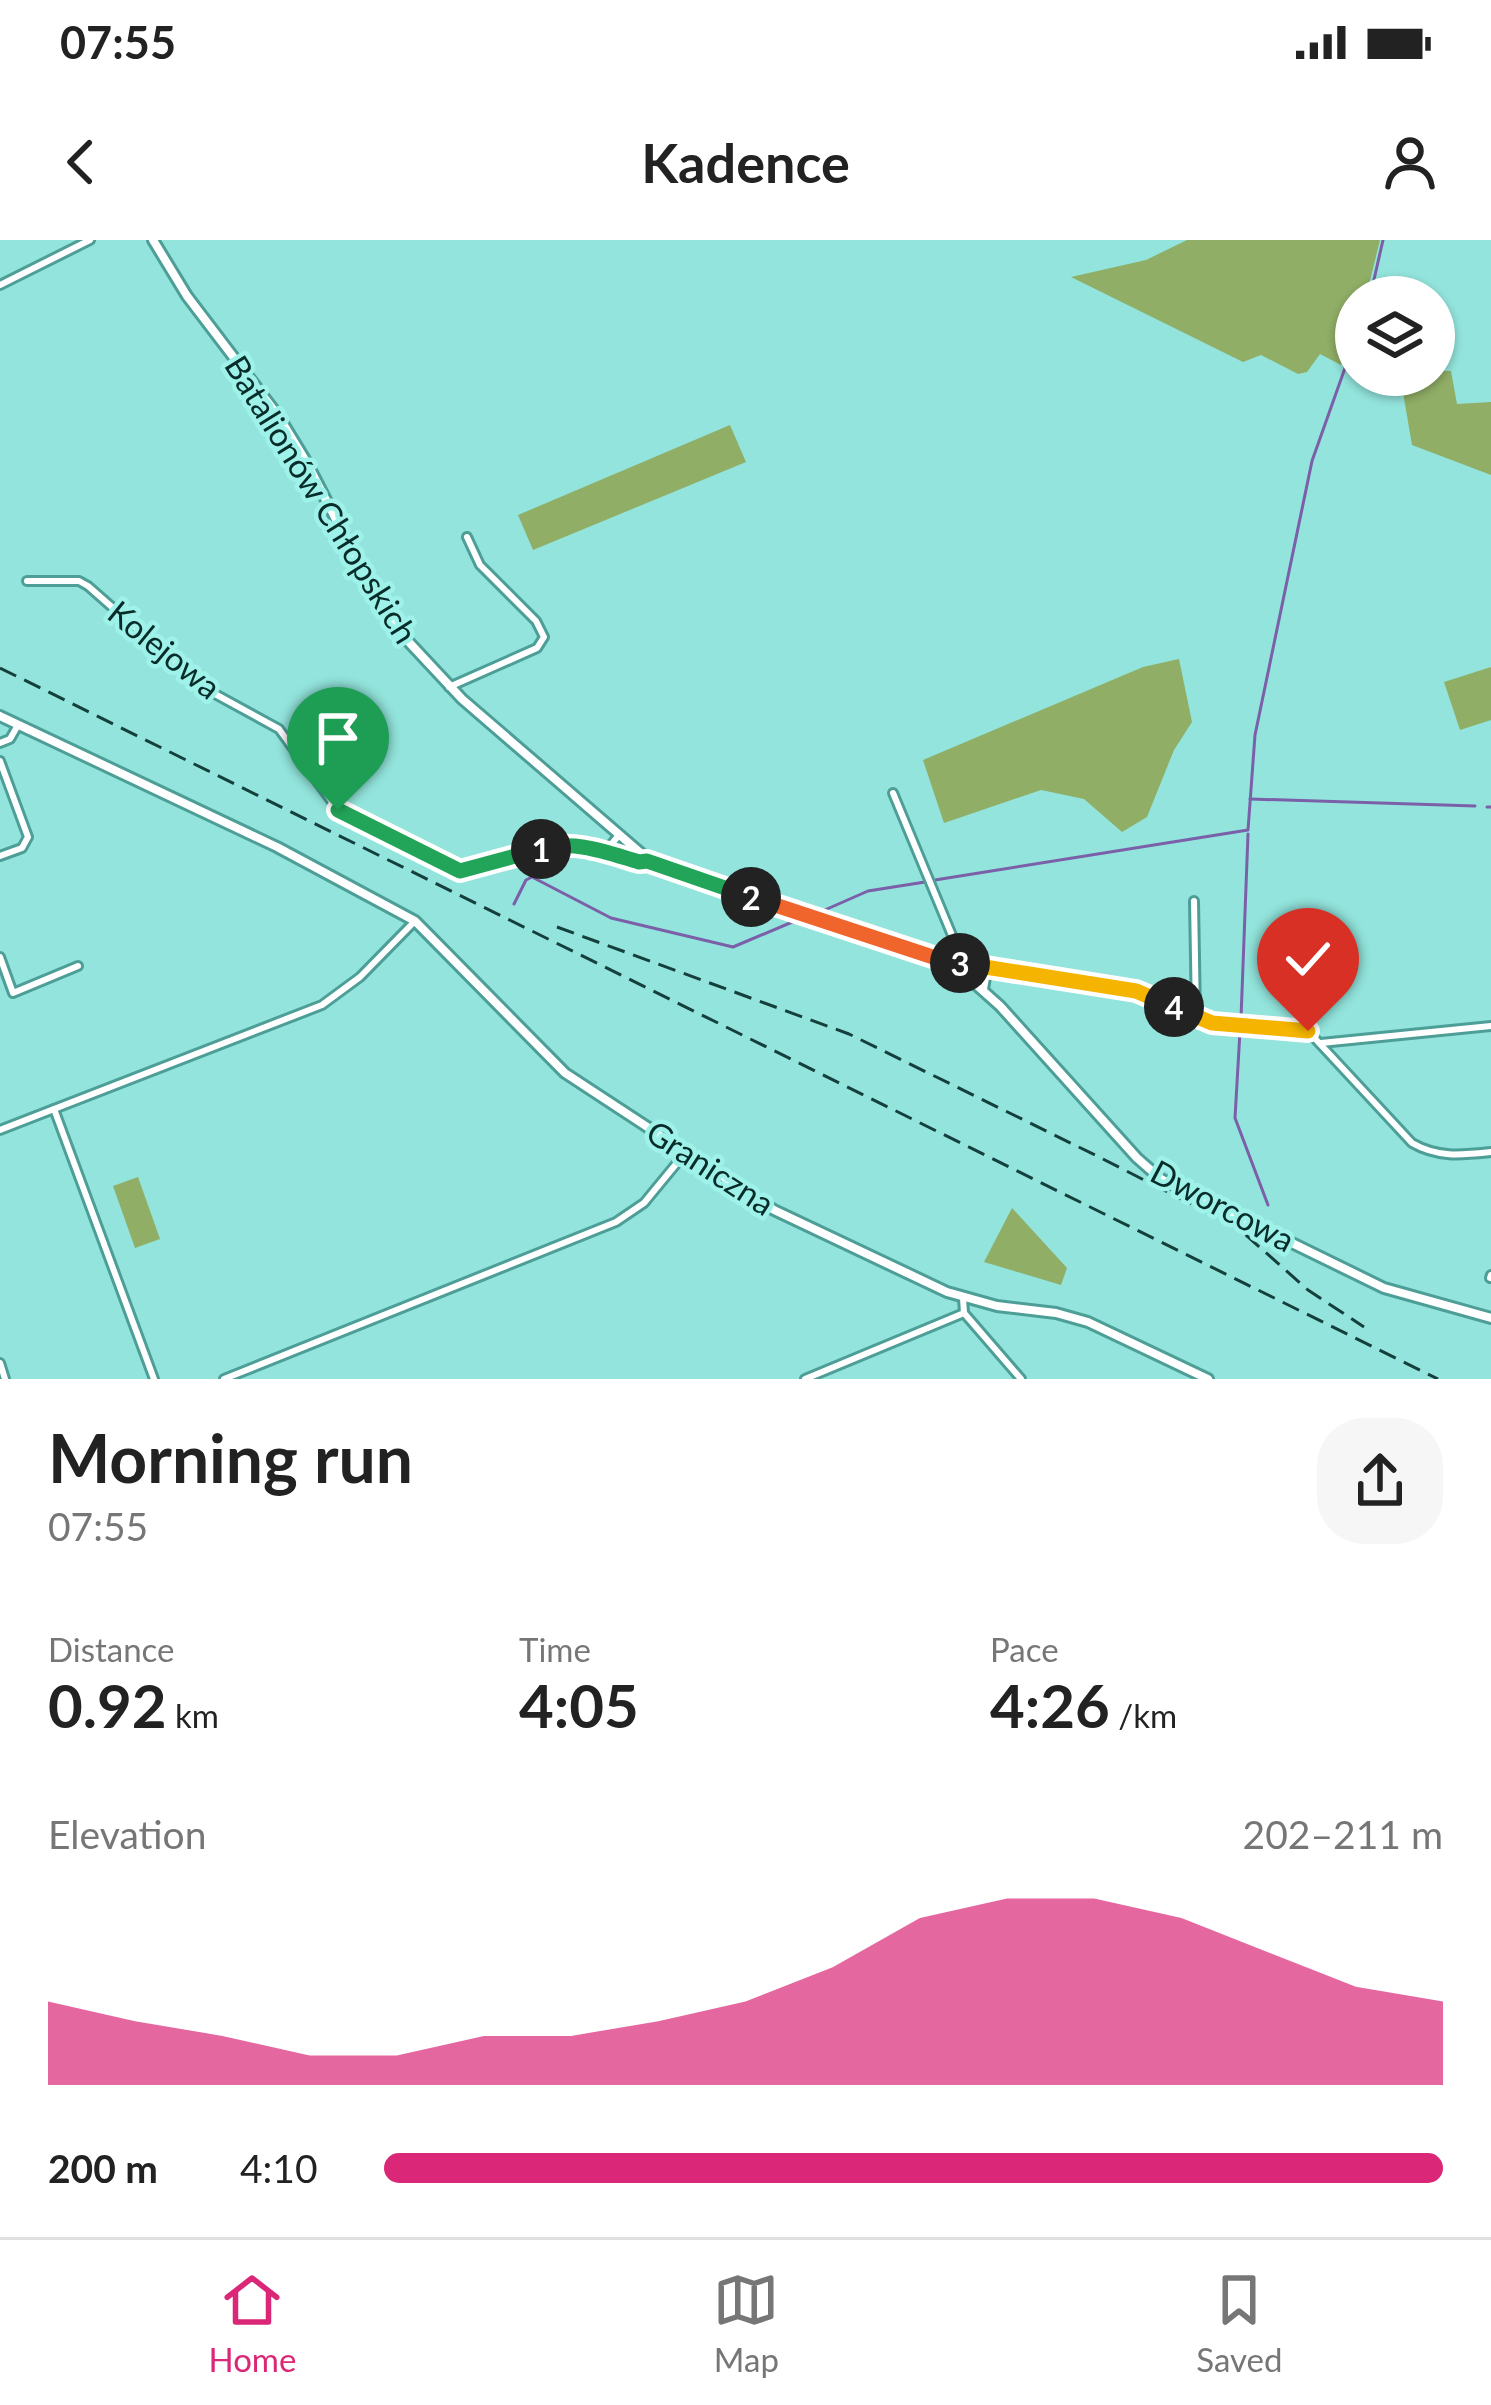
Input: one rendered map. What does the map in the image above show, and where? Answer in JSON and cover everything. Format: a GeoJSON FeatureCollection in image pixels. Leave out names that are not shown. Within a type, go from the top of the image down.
{"type":"FeatureCollection","features":[{"type":"Feature","properties":{"kind":"street"},"geometry":{"type":"LineString","coordinates":[[0,285],[90,240]]}},
{"type":"Feature","properties":{"kind":"street","name":"Batalionów Chłopskich"},"geometry":{"type":"LineString","coordinates":[[153,240],[187,296],[308,463],[380,603],[449,686],[647,861]]}},
{"type":"Feature","properties":{"kind":"street"},"geometry":{"type":"LineString","coordinates":[[449,686],[539,647],[544,638],[536,621],[481,565],[467,537]]}},
{"type":"Feature","properties":{"kind":"street","name":"Kolejowa"},"geometry":{"type":"LineString","coordinates":[[27,581],[79,581],[88,586],[204,688],[279,728],[338,810],[460,871],[563,844],[605,852]]}},
{"type":"Feature","properties":{"kind":"street","name":"Graniczna"},"geometry":{"type":"LineString","coordinates":[[0,716],[278,847],[415,921],[554,1064],[774,1210],[963,1298],[1088,1322],[1208,1379]]}},
{"type":"Feature","properties":{"kind":"street"},"geometry":{"type":"LineString","coordinates":[[0,742],[10,739],[18,725]]}},
{"type":"Feature","properties":{"kind":"street"},"geometry":{"type":"LineString","coordinates":[[0,761],[28,837],[22,848],[0,856]]}},
{"type":"Feature","properties":{"kind":"street"},"geometry":{"type":"LineString","coordinates":[[892,793],[956,945],[957,964]]}},
{"type":"Feature","properties":{"kind":"street"},"geometry":{"type":"LineString","coordinates":[[619,835],[605,852],[647,861],[957,964],[1136,991],[1212,1023],[1308,1031],[1412,1144],[1428,1153],[1491,1152]]}},
{"type":"Feature","properties":{"kind":"street"},"geometry":{"type":"LineString","coordinates":[[1194,901],[1196,1016]]}},
{"type":"Feature","properties":{"kind":"street"},"geometry":{"type":"LineString","coordinates":[[0,1130],[322,1005],[360,977],[415,921]]}},
{"type":"Feature","properties":{"kind":"street"},"geometry":{"type":"LineString","coordinates":[[0,957],[13,993],[77,966]]}},
{"type":"Feature","properties":{"kind":"street","name":"Dworcowa"},"geometry":{"type":"LineString","coordinates":[[957,964],[1161,1179],[1384,1288],[1491,1318]]}},
{"type":"Feature","properties":{"kind":"street"},"geometry":{"type":"LineString","coordinates":[[984,988],[988,966]]}},
{"type":"Feature","properties":{"kind":"street"},"geometry":{"type":"LineString","coordinates":[[1321,1042],[1491,1026]]}},
{"type":"Feature","properties":{"kind":"street"},"geometry":{"type":"LineString","coordinates":[[54,1109],[154,1379]]}},
{"type":"Feature","properties":{"kind":"street"},"geometry":{"type":"LineString","coordinates":[[224,1379],[616,1222],[644,1203],[686,1153]]}},
{"type":"Feature","properties":{"kind":"street"},"geometry":{"type":"LineString","coordinates":[[963,1298],[964,1312],[1022,1379]]}},
{"type":"Feature","properties":{"kind":"street"},"geometry":{"type":"LineString","coordinates":[[805,1379],[964,1312]]}},
{"type":"Feature","properties":{"kind":"street"},"geometry":{"type":"LineString","coordinates":[[0,1363],[5,1379]]}},
{"type":"Feature","properties":{"kind":"green space"},"geometry":{"type":"Polygon","coordinates":[[[1187,240],[1380,240],[1371,276],[1335,276],[1335,362],[1320,354],[1307,372],[1298,374],[1261,355],[1243,362],[1071,277],[1146,260],[1187,240]]]}},
{"type":"Feature","properties":{"kind":"green space"},"geometry":{"type":"Polygon","coordinates":[[[1455,393],[1457,404],[1491,402],[1491,475],[1412,445],[1404,396],[1455,393]]]}},
{"type":"Feature","properties":{"kind":"green space"},"geometry":{"type":"Polygon","coordinates":[[[730,425],[746,462],[533,550],[518,515],[730,425]]]}},
{"type":"Feature","properties":{"kind":"green space"},"geometry":{"type":"Polygon","coordinates":[[[1179,659],[1192,722],[1174,750],[1147,817],[1122,832],[1084,799],[1041,790],[944,823],[923,760],[1143,667],[1179,659]]]}},
{"type":"Feature","properties":{"kind":"green space"},"geometry":{"type":"Polygon","coordinates":[[[1491,667],[1491,720],[1460,730],[1444,682],[1491,667]]]}},
{"type":"Feature","properties":{"kind":"green space"},"geometry":{"type":"Polygon","coordinates":[[[138,1177],[160,1239],[135,1248],[113,1186],[138,1177]]]}},
{"type":"Feature","properties":{"kind":"green space"},"geometry":{"type":"Polygon","coordinates":[[[1012,1208],[1067,1268],[1061,1285],[984,1262],[1012,1208]]]}},
{"type":"Feature","properties":{"kind":"waterway"},"geometry":{"type":"LineString","coordinates":[[1375,276],[1383,240]]}},
{"type":"Feature","properties":{"kind":"waterway"},"geometry":{"type":"LineString","coordinates":[[935,880],[1248,830],[1255,735],[1312,461],[1335,396]]}},
{"type":"Feature","properties":{"kind":"waterway"},"geometry":{"type":"LineString","coordinates":[[1250,799],[1475,806]]}},
{"type":"Feature","properties":{"kind":"waterway"},"geometry":{"type":"LineString","coordinates":[[1241,1018],[1248,834]]}},
{"type":"Feature","properties":{"kind":"waterway"},"geometry":{"type":"LineString","coordinates":[[514,904],[532,877],[611,918],[733,947],[797,920]]}},
{"type":"Feature","properties":{"kind":"waterway"},"geometry":{"type":"LineString","coordinates":[[818,913],[868,891],[925,882]]}},
{"type":"Feature","properties":{"kind":"waterway"},"geometry":{"type":"LineString","coordinates":[[1240,1031],[1235,1118],[1268,1205]]}},
{"type":"Feature","properties":{"kind":"railway"},"geometry":{"type":"LineString","coordinates":[[0,668],[1438,1379]]}},
{"type":"Feature","properties":{"kind":"railway"},"geometry":{"type":"LineString","coordinates":[[557,927],[849,1034],[1099,1157],[1238,1228],[1308,1290],[1364,1327]]}},
{"type":"Feature","properties":{"kind":"route"},"geometry":{"type":"LineString","coordinates":[[338,810],[460,871],[563,844],[585,846],[647,861],[954,964],[1136,991],[1212,1023],[1308,1031]]}}]}
